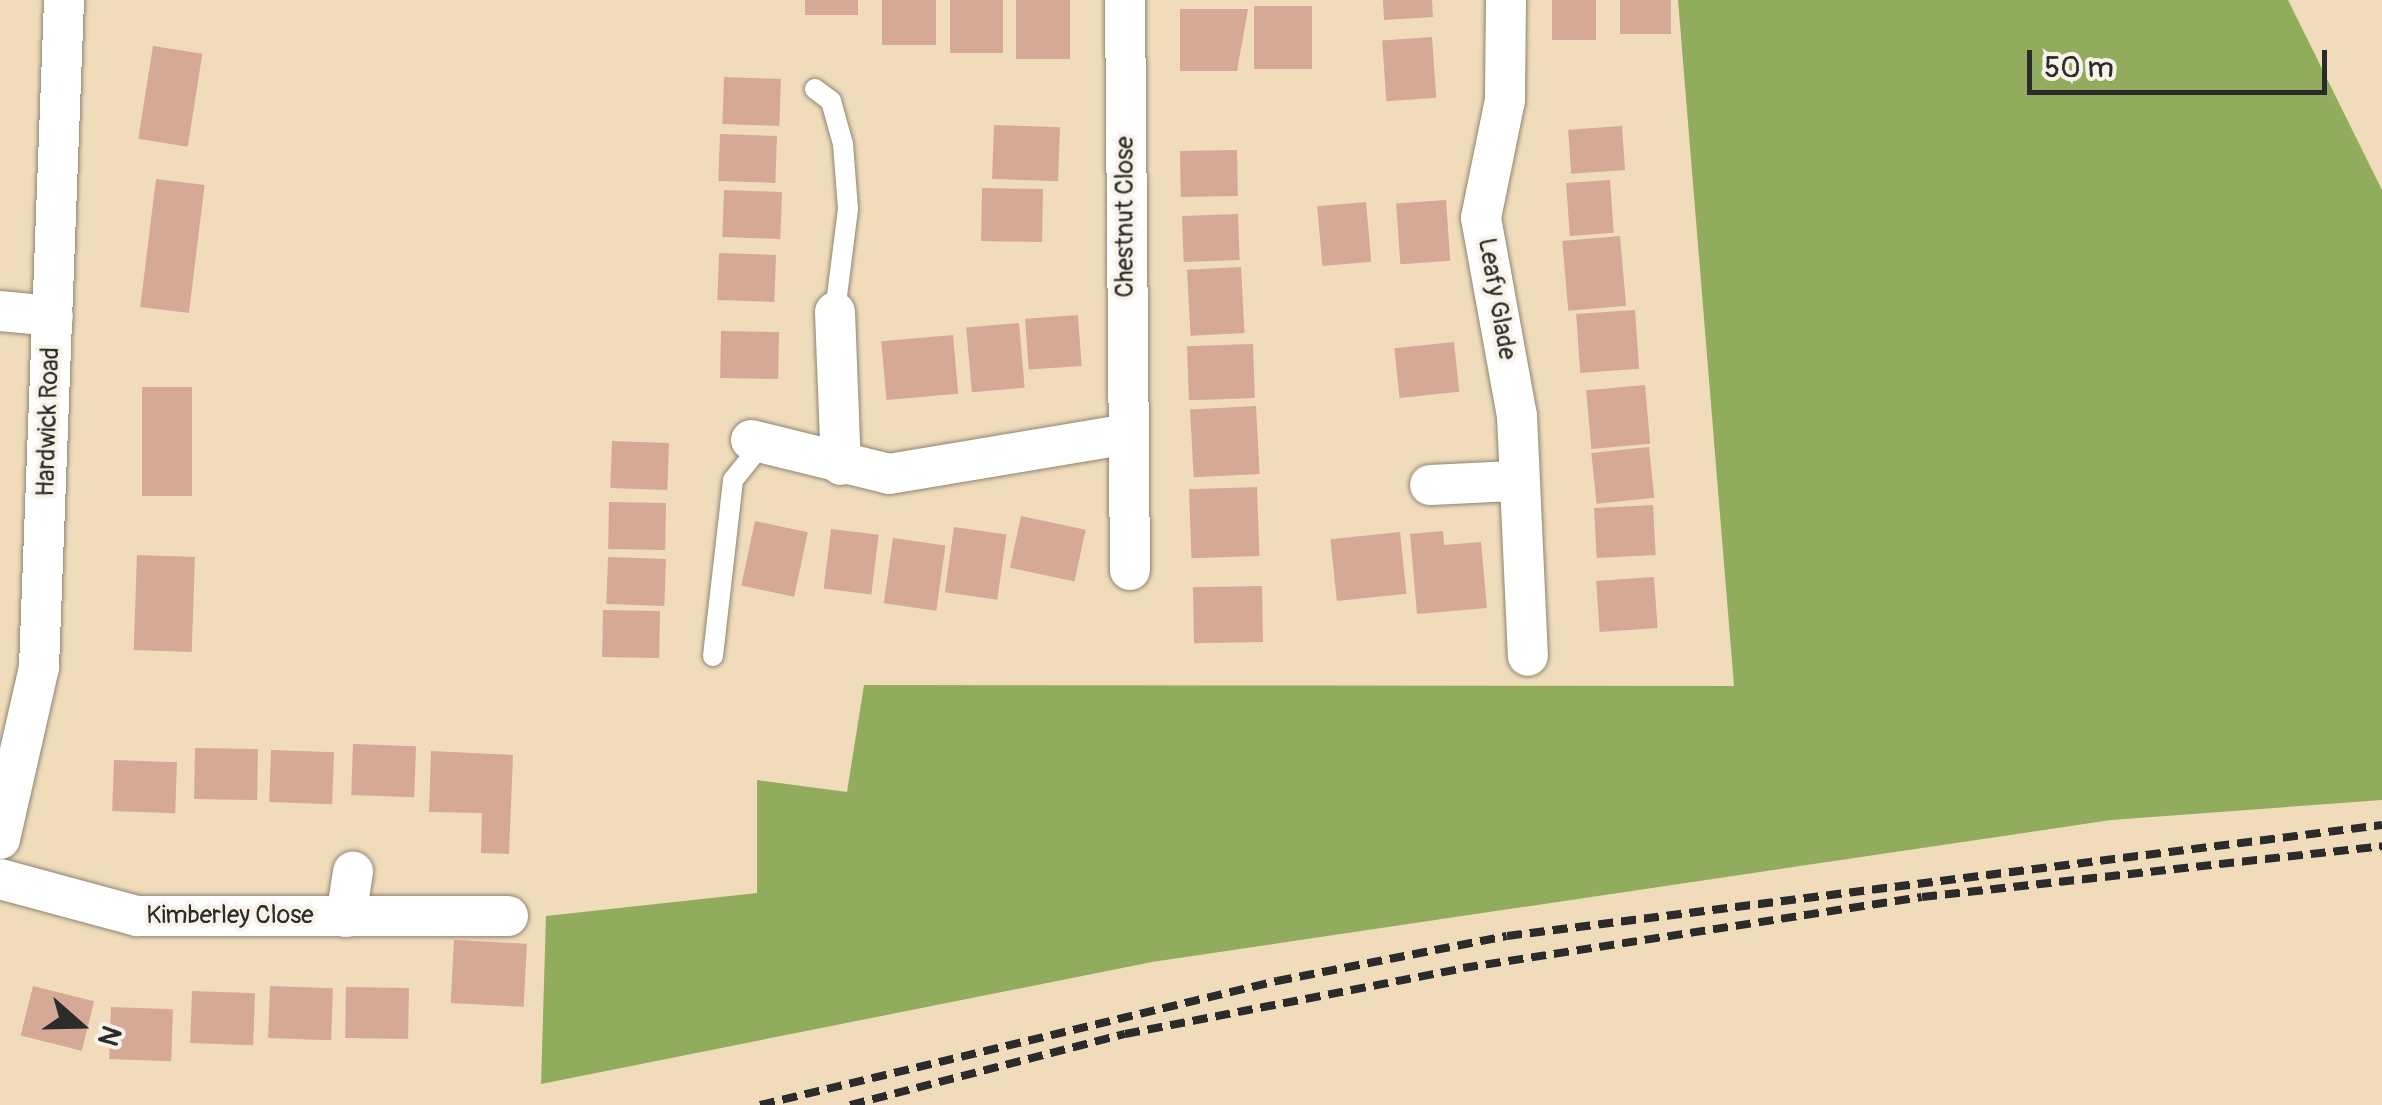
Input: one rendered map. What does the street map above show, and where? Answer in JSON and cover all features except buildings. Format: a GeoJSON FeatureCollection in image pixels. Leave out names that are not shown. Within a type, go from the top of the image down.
{"type":"FeatureCollection","features":[{"type":"Feature","properties":{"kind":"street","name":"Hardwick Road"},"geometry":{"type":"LineString","coordinates":[[0,839],[39,666],[64,0]]}},
{"type":"Feature","properties":{"kind":"street","name":"Chestnut Close"},"geometry":{"type":"LineString","coordinates":[[1125,0],[1130,570]]}},
{"type":"Feature","properties":{"kind":"street","name":"Leafy Glade"},"geometry":{"type":"LineString","coordinates":[[1506,0],[1506,100],[1481,218],[1517,416],[1514,481],[1528,656]]}},
{"type":"Feature","properties":{"kind":"street"},"geometry":{"type":"LineString","coordinates":[[0,310],[53,316]]}},
{"type":"Feature","properties":{"kind":"street"},"geometry":{"type":"LineString","coordinates":[[835,312],[841,466]]}},
{"type":"Feature","properties":{"kind":"street"},"geometry":{"type":"LineString","coordinates":[[757,442],[841,466],[889,474],[1127,434]]}},
{"type":"Feature","properties":{"kind":"street"},"geometry":{"type":"LineString","coordinates":[[1430,485],[1514,481]]}},
{"type":"Feature","properties":{"kind":"street","name":"Kimberley Close"},"geometry":{"type":"LineString","coordinates":[[346,917],[353,872]]}},
{"type":"Feature","properties":{"kind":"street","name":"Kimberley Close"},"geometry":{"type":"LineString","coordinates":[[0,879],[137,916],[508,916]]}},
{"type":"Feature","properties":{"kind":"lane"},"geometry":{"type":"LineString","coordinates":[[815,90],[831,102],[844,144],[848,209],[835,312]]}},
{"type":"Feature","properties":{"kind":"lane"},"geometry":{"type":"LineString","coordinates":[[714,656],[733,480],[757,442]]}},
{"type":"Feature","properties":{"kind":"green space"},"geometry":{"type":"Polygon","coordinates":[[[1678,0],[2288,0],[2382,190],[2382,800],[2111,820],[1152,962],[541,1084],[546,916],[757,893],[757,780],[847,792],[864,685],[1734,686],[1678,0]]]}},
{"type":"Feature","properties":{"kind":"railway"},"geometry":{"type":"LineString","coordinates":[[760,1105],[1277,981],[1507,936],[2382,825]]}},
{"type":"Feature","properties":{"kind":"railway"},"geometry":{"type":"LineString","coordinates":[[850,1105],[1125,1034],[1463,968],[1922,897],[2382,846]]}}]}
